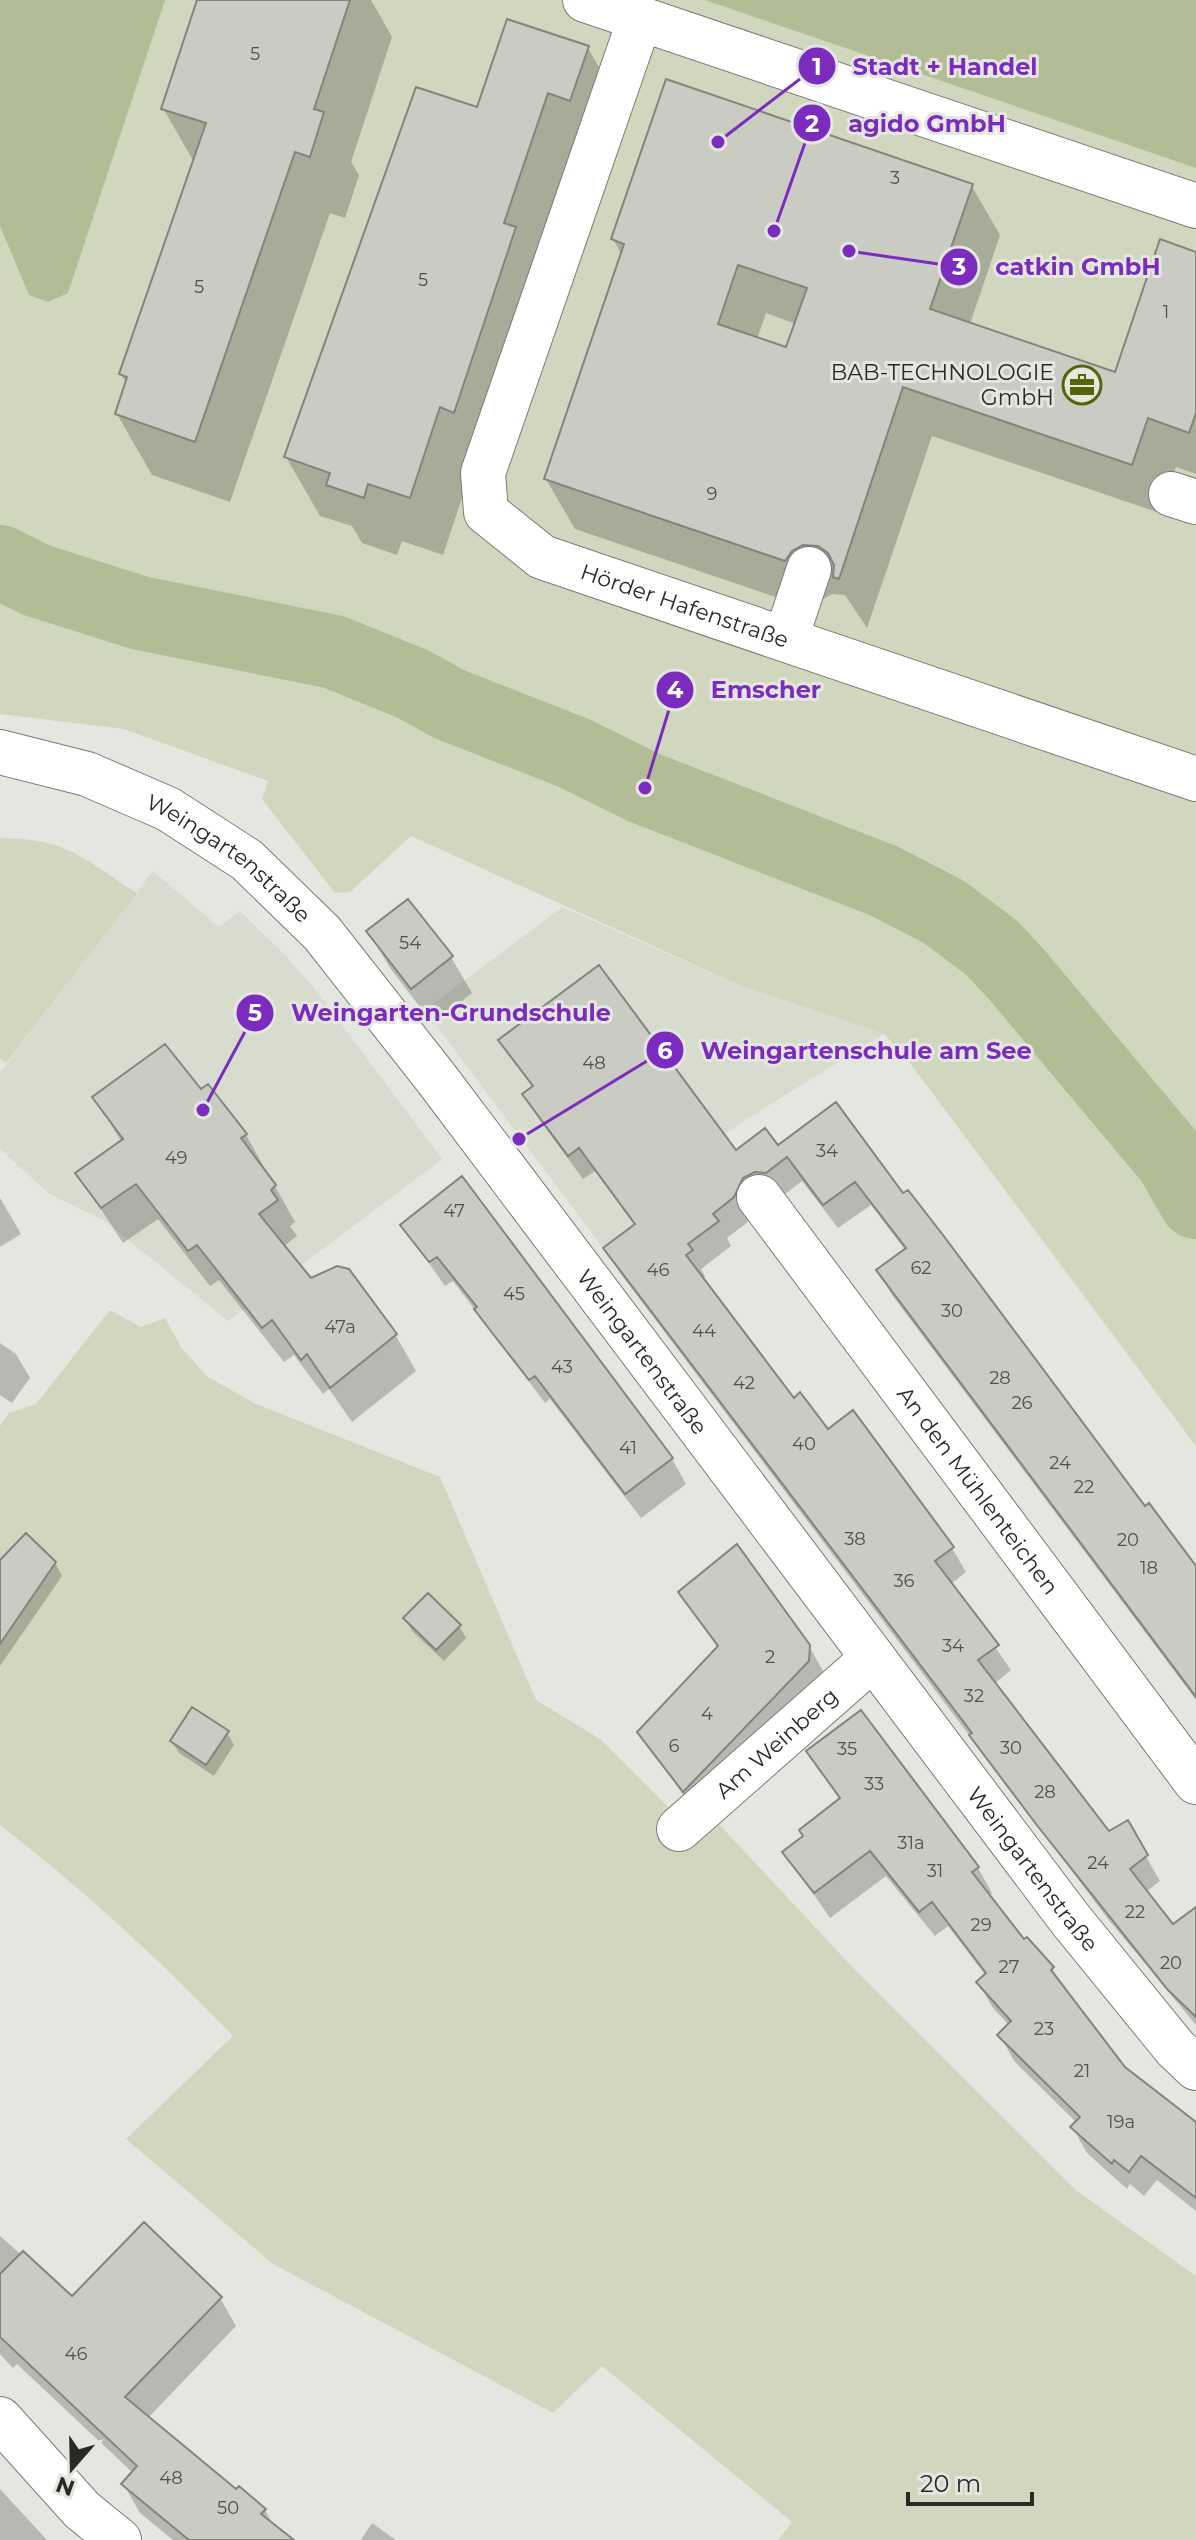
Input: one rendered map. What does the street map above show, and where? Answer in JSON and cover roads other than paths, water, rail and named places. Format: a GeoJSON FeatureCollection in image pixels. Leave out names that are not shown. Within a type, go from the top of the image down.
{"type":"FeatureCollection","features":[{"type":"Feature","properties":{"kind":"street"},"geometry":{"type":"LineString","coordinates":[[585,0],[1196,206]]}},
{"type":"Feature","properties":{"kind":"street","name":"Hörder Hafenstraße"},"geometry":{"type":"LineString","coordinates":[[640,19],[483,473],[486,512],[542,557],[1196,779]]}},
{"type":"Feature","properties":{"kind":"street"},"geometry":{"type":"LineString","coordinates":[[786,638],[809,569]]}},
{"type":"Feature","properties":{"kind":"street","name":"Weingartenstraße"},"geometry":{"type":"LineString","coordinates":[[0,752],[87,774],[168,809],[247,860],[322,933],[436,1078],[1070,1919],[1175,2048],[1196,2068]]}},
{"type":"Feature","properties":{"kind":"street","name":"An den Mühlenteichen"},"geometry":{"type":"LineString","coordinates":[[759,1197],[1196,1782]]}},
{"type":"Feature","properties":{"kind":"street","name":"Am Weinberg"},"geometry":{"type":"LineString","coordinates":[[679,1829],[873,1658]]}},
{"type":"Feature","properties":{"kind":"street"},"geometry":{"type":"LineString","coordinates":[[0,2419],[82,2510],[119,2540]]}},
{"type":"Feature","properties":{"kind":"waterway"},"geometry":{"type":"LineString","coordinates":[[0,562],[36,580],[140,613],[334,652],[413,684],[449,704],[574,753],[645,788],[884,881],[944,912],[992,948],[1017,975],[1172,1160],[1196,1202]]}},
{"type":"Feature","properties":{"kind":"place","name":"Stadt + Handel"},"geometry":{"type":"Point","coordinates":[718,142]}},
{"type":"Feature","properties":{"kind":"place","name":"agido GmbH"},"geometry":{"type":"Point","coordinates":[774,231]}},
{"type":"Feature","properties":{"kind":"place","name":"catkin GmbH"},"geometry":{"type":"Point","coordinates":[849,251]}},
{"type":"Feature","properties":{"kind":"place","name":"BAB-TECHNOLOGIE GmbH"},"geometry":{"type":"Point","coordinates":[1082,385]}},
{"type":"Feature","properties":{"kind":"place","name":"Emscher"},"geometry":{"type":"Point","coordinates":[645,788]}},
{"type":"Feature","properties":{"kind":"place","name":"Weingarten-Grundschule"},"geometry":{"type":"Point","coordinates":[203,1110]}},
{"type":"Feature","properties":{"kind":"place","name":"Weingartenschule am See"},"geometry":{"type":"Point","coordinates":[519,1139]}}]}
